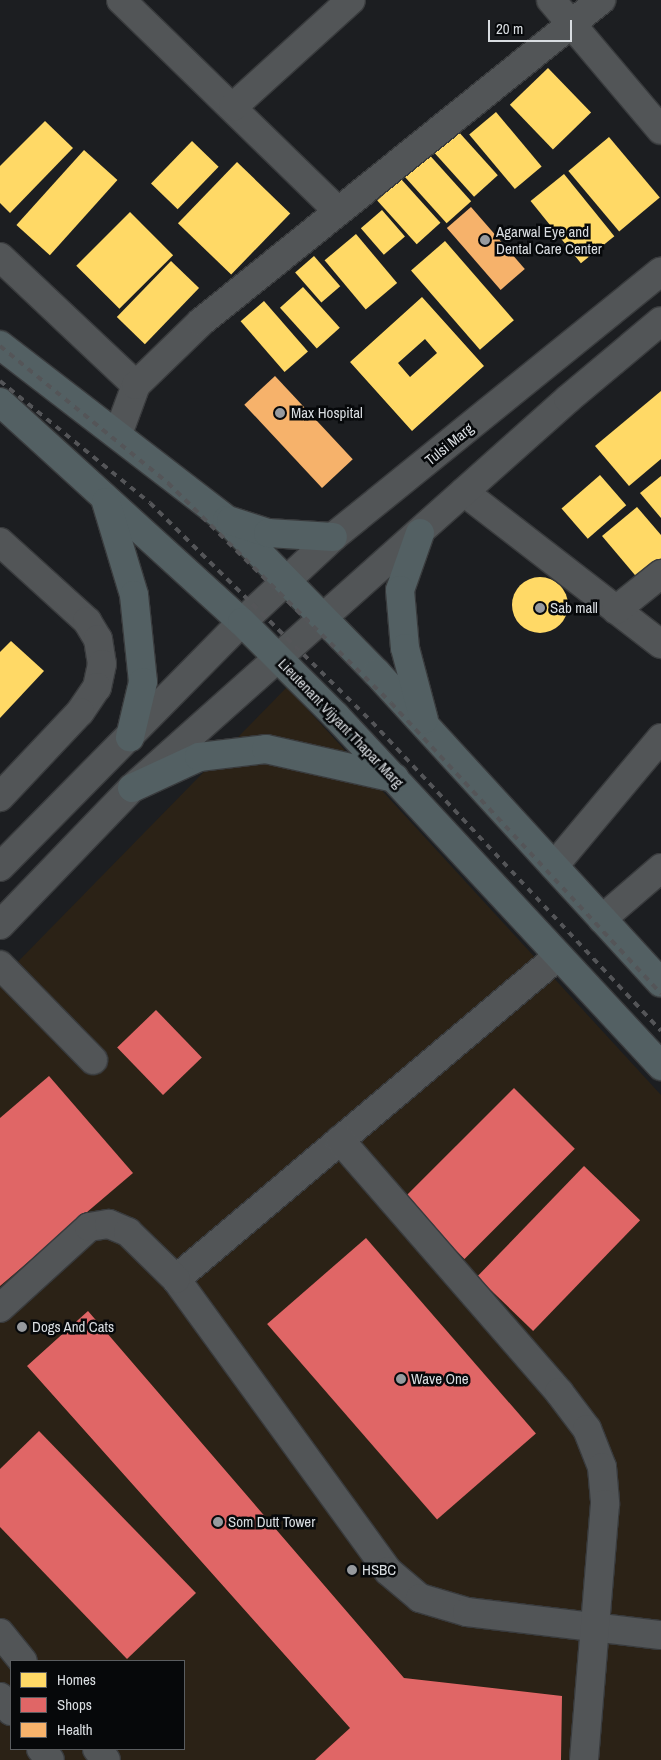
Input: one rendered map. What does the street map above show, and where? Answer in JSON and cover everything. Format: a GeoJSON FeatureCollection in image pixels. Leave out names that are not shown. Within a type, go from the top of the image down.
{"type":"FeatureCollection","features":[{"type":"Feature","properties":{"kind":"main road"},"geometry":{"type":"LineString","coordinates":[[0,345],[118,434],[227,520],[426,726],[661,983]]}},
{"type":"Feature","properties":{"kind":"main road","name":"Lieutenant Vijyant Thapar Marg"},"geometry":{"type":"LineString","coordinates":[[0,402],[106,502],[242,622],[279,659],[395,778],[557,958],[661,1066]]}},
{"type":"Feature","properties":{"kind":"main road"},"geometry":{"type":"LineString","coordinates":[[106,502],[134,595],[143,682],[130,737]]}},
{"type":"Feature","properties":{"kind":"main road"},"geometry":{"type":"LineString","coordinates":[[227,520],[268,533],[333,537]]}},
{"type":"Feature","properties":{"kind":"main road"},"geometry":{"type":"LineString","coordinates":[[420,533],[400,590],[405,648],[426,726]]}},
{"type":"Feature","properties":{"kind":"main road"},"geometry":{"type":"LineString","coordinates":[[132,788],[199,757],[266,749],[395,778]]}},
{"type":"Feature","properties":{"kind":"street"},"geometry":{"type":"LineString","coordinates":[[122,0],[338,210]]}},
{"type":"Feature","properties":{"kind":"street"},"geometry":{"type":"LineString","coordinates":[[232,107],[351,0]]}},
{"type":"Feature","properties":{"kind":"street"},"geometry":{"type":"LineString","coordinates":[[550,0],[661,130]]}},
{"type":"Feature","properties":{"kind":"street"},"geometry":{"type":"LineString","coordinates":[[118,434],[136,385],[202,322],[338,210],[601,0]]}},
{"type":"Feature","properties":{"kind":"street"},"geometry":{"type":"LineString","coordinates":[[0,257],[136,385]]}},
{"type":"Feature","properties":{"kind":"street","name":"Tulsi Marg"},"geometry":{"type":"LineString","coordinates":[[0,867],[242,622],[333,537],[661,271]]}},
{"type":"Feature","properties":{"kind":"street"},"geometry":{"type":"LineString","coordinates":[[0,925],[132,788],[324,620],[568,399],[661,321]]}},
{"type":"Feature","properties":{"kind":"street"},"geometry":{"type":"LineString","coordinates":[[464,492],[661,644]]}},
{"type":"Feature","properties":{"kind":"street"},"geometry":{"type":"LineString","coordinates":[[0,542],[87,621],[98,639],[102,664],[97,687],[80,712],[0,796]]}},
{"type":"Feature","properties":{"kind":"street"},"geometry":{"type":"LineString","coordinates":[[616,610],[661,574]]}},
{"type":"Feature","properties":{"kind":"street"},"geometry":{"type":"LineString","coordinates":[[554,866],[661,738]]}},
{"type":"Feature","properties":{"kind":"street"},"geometry":{"type":"LineString","coordinates":[[602,919],[661,868]]}},
{"type":"Feature","properties":{"kind":"street"},"geometry":{"type":"LineString","coordinates":[[176,1279],[557,958]]}},
{"type":"Feature","properties":{"kind":"street"},"geometry":{"type":"LineString","coordinates":[[0,966],[94,1060]]}},
{"type":"Feature","properties":{"kind":"street"},"geometry":{"type":"LineString","coordinates":[[340,1140],[559,1392],[587,1429],[602,1467],[605,1504],[584,1760]]}},
{"type":"Feature","properties":{"kind":"street"},"geometry":{"type":"LineString","coordinates":[[0,1308],[89,1227],[109,1224],[128,1232],[176,1279],[388,1570],[420,1598],[466,1612],[661,1635]]}},
{"type":"Feature","properties":{"kind":"street"},"geometry":{"type":"LineString","coordinates":[[0,1634],[22,1660]]}},
{"type":"Feature","properties":{"kind":"street"},"geometry":{"type":"LineString","coordinates":[[0,1697],[10,1710]]}},
{"type":"Feature","properties":{"kind":"street"},"geometry":{"type":"LineString","coordinates":[[98,1750],[106,1760]]}},
{"type":"Feature","properties":{"kind":"shaded area"},"geometry":{"type":"Polygon","coordinates":[[[287,687],[661,1095],[661,1760],[0,1760],[0,980],[287,687]]]}},
{"type":"Feature","properties":{"kind":"building: Homes"},"geometry":{"type":"Polygon","coordinates":[[[548,68],[591,113],[553,149],[510,105],[548,68]]]}},
{"type":"Feature","properties":{"kind":"building: Homes"},"geometry":{"type":"Polygon","coordinates":[[[496,112],[542,166],[515,189],[469,134],[496,112]]]}},
{"type":"Feature","properties":{"kind":"building: Homes"},"geometry":{"type":"Polygon","coordinates":[[[45,121],[73,148],[10,213],[0,203],[0,166],[45,121]]]}},
{"type":"Feature","properties":{"kind":"building: Homes"},"geometry":{"type":"Polygon","coordinates":[[[457,130],[498,175],[474,197],[433,151],[457,130]]]}},
{"type":"Feature","properties":{"kind":"building: Homes"},"geometry":{"type":"Polygon","coordinates":[[[609,137],[660,198],[619,232],[568,171],[609,137]]]}},
{"type":"Feature","properties":{"kind":"building: Homes"},"geometry":{"type":"Polygon","coordinates":[[[192,141],[219,167],[178,209],[151,183],[192,141]]]}},
{"type":"Feature","properties":{"kind":"building: Homes"},"geometry":{"type":"Polygon","coordinates":[[[84,150],[117,180],[50,255],[16,225],[84,150]]]}},
{"type":"Feature","properties":{"kind":"building: Homes"},"geometry":{"type":"Polygon","coordinates":[[[425,150],[471,201],[447,223],[400,172],[425,150]]]}},
{"type":"Feature","properties":{"kind":"building: Homes"},"geometry":{"type":"Polygon","coordinates":[[[237,162],[290,213],[231,275],[178,223],[237,162]]]}},
{"type":"Feature","properties":{"kind":"building: Homes"},"geometry":{"type":"Polygon","coordinates":[[[564,174],[614,236],[581,263],[531,201],[564,174]]]}},
{"type":"Feature","properties":{"kind":"building: Homes"},"geometry":{"type":"Polygon","coordinates":[[[401,179],[440,223],[417,244],[377,200],[401,179]]]}},
{"type":"Feature","properties":{"kind":"building: Homes"},"geometry":{"type":"Polygon","coordinates":[[[382,210],[405,236],[384,255],[361,228],[382,210]]]}},
{"type":"Feature","properties":{"kind":"building: Homes"},"geometry":{"type":"Polygon","coordinates":[[[130,212],[173,255],[119,309],[76,266],[130,212]]]}},
{"type":"Feature","properties":{"kind":"building: Homes"},"geometry":{"type":"Polygon","coordinates":[[[356,234],[397,283],[366,309],[325,260],[356,234]]]}},
{"type":"Feature","properties":{"kind":"building: Homes"},"geometry":{"type":"Polygon","coordinates":[[[445,241],[514,320],[480,350],[411,271],[445,241]]]}},
{"type":"Feature","properties":{"kind":"building: Homes"},"geometry":{"type":"Polygon","coordinates":[[[314,256],[340,286],[321,303],[295,272],[314,256]]]}},
{"type":"Feature","properties":{"kind":"building: Homes"},"geometry":{"type":"Polygon","coordinates":[[[171,261],[199,288],[145,344],[117,317],[171,261]]]}},
{"type":"Feature","properties":{"kind":"building: Homes"},"geometry":{"type":"Polygon","coordinates":[[[303,287],[340,328],[317,349],[280,308],[303,287]]]}},
{"type":"Feature","properties":{"kind":"building: Homes"},"geometry":{"type":"Polygon","coordinates":[[[422,297],[484,366],[412,431],[350,362],[422,297]],[[425,339],[398,363],[410,377],[437,353],[425,339]]]}},
{"type":"Feature","properties":{"kind":"building: Homes"},"geometry":{"type":"Polygon","coordinates":[[[264,301],[308,352],[285,372],[241,321],[264,301]]]}},
{"type":"Feature","properties":{"kind":"building: Homes"},"geometry":{"type":"Polygon","coordinates":[[[661,391],[661,459],[629,486],[595,446],[661,391]]]}},
{"type":"Feature","properties":{"kind":"building: Homes"},"geometry":{"type":"Polygon","coordinates":[[[600,475],[626,505],[588,539],[562,508],[600,475]]]}},
{"type":"Feature","properties":{"kind":"building: Homes"},"geometry":{"type":"Polygon","coordinates":[[[661,476],[661,518],[640,493],[661,476]]]}},
{"type":"Feature","properties":{"kind":"building: Homes"},"geometry":{"type":"Polygon","coordinates":[[[637,507],[661,535],[661,563],[640,581],[602,536],[637,507]]]}},
{"type":"Feature","properties":{"kind":"building: Homes","name":"Sab mall"},"geometry":{"type":"Polygon","coordinates":[[[534,577],[546,577],[556,581],[564,589],[568,605],[564,621],[556,629],[546,633],[534,633],[524,629],[516,621],[512,611],[512,599],[516,589],[524,581],[534,577]]]}},
{"type":"Feature","properties":{"kind":"building: Homes"},"geometry":{"type":"Polygon","coordinates":[[[11,641],[44,671],[0,718],[0,652],[11,641]]]}},
{"type":"Feature","properties":{"kind":"building: Shops"},"geometry":{"type":"Polygon","coordinates":[[[156,1010],[202,1057],[163,1095],[117,1048],[156,1010]]]}},
{"type":"Feature","properties":{"kind":"building: Shops"},"geometry":{"type":"Polygon","coordinates":[[[49,1076],[133,1173],[0,1286],[0,1118],[49,1076]]]}},
{"type":"Feature","properties":{"kind":"building: Shops"},"geometry":{"type":"Polygon","coordinates":[[[514,1088],[575,1149],[465,1259],[404,1198],[514,1088]]]}},
{"type":"Feature","properties":{"kind":"building: Shops"},"geometry":{"type":"Polygon","coordinates":[[[584,1166],[640,1220],[533,1331],[477,1277],[584,1166]]]}},
{"type":"Feature","properties":{"kind":"building: Shops","name":"Wave One"},"geometry":{"type":"Polygon","coordinates":[[[366,1238],[536,1433],[437,1519],[267,1324],[366,1238]]]}},
{"type":"Feature","properties":{"kind":"building: Shops","name":"Som Dutt Tower"},"geometry":{"type":"Polygon","coordinates":[[[88,1311],[404,1678],[562,1696],[561,1760],[315,1760],[350,1728],[27,1366],[88,1311]]]}},
{"type":"Feature","properties":{"kind":"building: Shops"},"geometry":{"type":"Polygon","coordinates":[[[39,1431],[196,1593],[127,1659],[0,1527],[0,1469],[39,1431]]]}},
{"type":"Feature","properties":{"kind":"building: Health"},"geometry":{"type":"Polygon","coordinates":[[[471,207],[525,269],[501,290],[447,228],[471,207]]]}},
{"type":"Feature","properties":{"kind":"building: Health"},"geometry":{"type":"Polygon","coordinates":[[[275,376],[353,459],[322,488],[244,405],[275,376]]]}},
{"type":"Feature","properties":{"kind":"railway"},"geometry":{"type":"LineString","coordinates":[[0,346],[168,483],[391,703],[661,994]]}},
{"type":"Feature","properties":{"kind":"railway"},"geometry":{"type":"LineString","coordinates":[[0,381],[150,503],[372,722],[661,1031]]}},
{"type":"Feature","properties":{"kind":"place","name":"Agarwal Eye and Dental Care Center"},"geometry":{"type":"Point","coordinates":[485,240]}},
{"type":"Feature","properties":{"kind":"place","name":"Max Hospital"},"geometry":{"type":"Point","coordinates":[280,413]}},
{"type":"Feature","properties":{"kind":"place","name":"Sab mall"},"geometry":{"type":"Point","coordinates":[540,608]}},
{"type":"Feature","properties":{"kind":"place","name":"Dogs And Cats"},"geometry":{"type":"Point","coordinates":[22,1327]}},
{"type":"Feature","properties":{"kind":"place","name":"Wave One"},"geometry":{"type":"Point","coordinates":[401,1379]}},
{"type":"Feature","properties":{"kind":"place","name":"Som Dutt Tower"},"geometry":{"type":"Point","coordinates":[218,1522]}},
{"type":"Feature","properties":{"kind":"place","name":"HSBC"},"geometry":{"type":"Point","coordinates":[352,1570]}}]}
